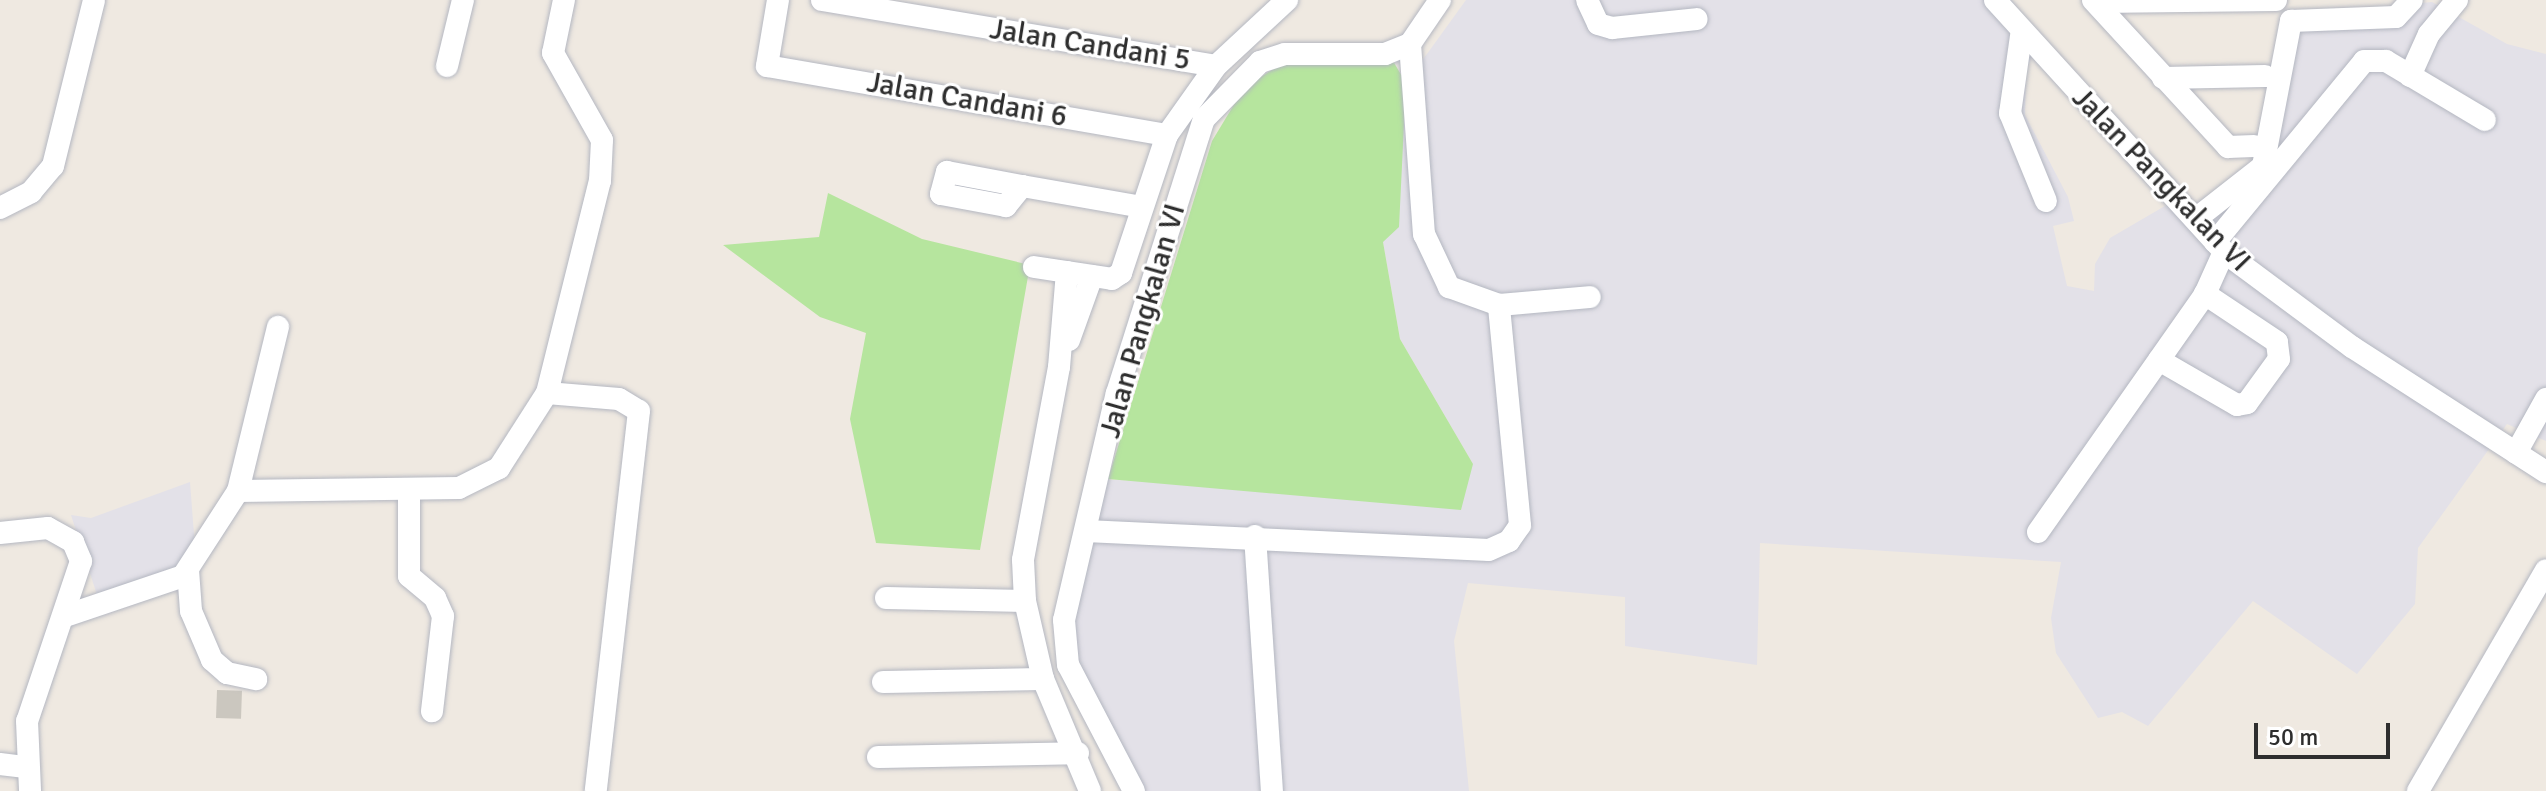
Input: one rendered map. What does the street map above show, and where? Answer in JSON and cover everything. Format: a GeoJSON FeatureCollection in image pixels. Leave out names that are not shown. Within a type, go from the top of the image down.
{"type":"FeatureCollection","features":[{"type":"Feature","properties":{"kind":"street"},"geometry":{"type":"LineString","coordinates":[[0,208],[31,192],[53,166],[94,0]]}},
{"type":"Feature","properties":{"kind":"street"},"geometry":{"type":"LineString","coordinates":[[447,66],[463,0]]}},
{"type":"Feature","properties":{"kind":"street"},"geometry":{"type":"LineString","coordinates":[[238,491],[459,488],[499,468],[547,393],[593,219],[602,140],[553,53],[564,0]]}},
{"type":"Feature","properties":{"kind":"street","name":"Jalan Candani 6"},"geometry":{"type":"LineString","coordinates":[[778,0],[767,66],[1167,135]]}},
{"type":"Feature","properties":{"kind":"street","name":"Jalan Candani 5"},"geometry":{"type":"LineString","coordinates":[[822,0],[1216,66]]}},
{"type":"Feature","properties":{"kind":"street"},"geometry":{"type":"LineString","coordinates":[[1059,367],[1102,278],[1142,207],[1167,135],[1216,66],[1287,0]]}},
{"type":"Feature","properties":{"kind":"street"},"geometry":{"type":"LineString","coordinates":[[1440,0],[1410,44],[1424,234],[1449,287],[1499,305],[1590,297]]}},
{"type":"Feature","properties":{"kind":"street"},"geometry":{"type":"LineString","coordinates":[[1587,0],[1598,24],[1612,28],[1697,19]]}},
{"type":"Feature","properties":{"kind":"street","name":"Jalan Pangkalan VI"},"geometry":{"type":"LineString","coordinates":[[1995,0],[2021,36],[2197,218],[2220,247],[2352,347],[2546,472]]}},
{"type":"Feature","properties":{"kind":"street"},"geometry":{"type":"LineString","coordinates":[[2094,1],[2276,0]]}},
{"type":"Feature","properties":{"kind":"street"},"geometry":{"type":"LineString","coordinates":[[2197,218],[2263,166],[2291,21],[2396,17],[2412,0]]}},
{"type":"Feature","properties":{"kind":"street"},"geometry":{"type":"LineString","coordinates":[[2410,76],[2429,34],[2457,0]]}},
{"type":"Feature","properties":{"kind":"street"},"geometry":{"type":"LineString","coordinates":[[2094,1],[2228,147],[2254,146]]}},
{"type":"Feature","properties":{"kind":"street"},"geometry":{"type":"LineString","coordinates":[[2021,36],[2010,113],[2046,201]]}},
{"type":"Feature","properties":{"kind":"street","name":"Jalan Pangkalan VI"},"geometry":{"type":"LineString","coordinates":[[1134,791],[1068,665],[1063,640],[1117,393],[1204,119],[1260,62],[1285,54],[1385,54],[1410,44]]}},
{"type":"Feature","properties":{"kind":"street"},"geometry":{"type":"LineString","coordinates":[[2038,532],[2205,294],[2220,247],[2364,61],[2376,57],[2485,120]]}},
{"type":"Feature","properties":{"kind":"street"},"geometry":{"type":"LineString","coordinates":[[2163,78],[2265,76]]}},
{"type":"Feature","properties":{"kind":"street"},"geometry":{"type":"LineString","coordinates":[[1022,186],[1142,207]]}},
{"type":"Feature","properties":{"kind":"street"},"geometry":{"type":"LineString","coordinates":[[1034,267],[1102,278]]}},
{"type":"Feature","properties":{"kind":"street"},"geometry":{"type":"LineString","coordinates":[[1067,272],[1059,367],[1023,560],[1025,601],[1043,679],[1078,753],[1090,791]]}},
{"type":"Feature","properties":{"kind":"street"},"geometry":{"type":"LineString","coordinates":[[2159,360],[2237,405],[2247,403],[2279,359],[2277,342],[2205,294]]}},
{"type":"Feature","properties":{"kind":"street"},"geometry":{"type":"LineString","coordinates":[[1086,531],[1255,536],[1489,550],[1509,541],[1520,525],[1499,305]]}},
{"type":"Feature","properties":{"kind":"street"},"geometry":{"type":"LineString","coordinates":[[256,679],[227,673],[212,660],[191,611],[188,570],[238,491],[278,327]]}},
{"type":"Feature","properties":{"kind":"street"},"geometry":{"type":"LineString","coordinates":[[547,393],[619,399],[639,411],[596,791]]}},
{"type":"Feature","properties":{"kind":"street"},"geometry":{"type":"LineString","coordinates":[[2516,453],[2546,399]]}},
{"type":"Feature","properties":{"kind":"street"},"geometry":{"type":"LineString","coordinates":[[409,489],[409,576],[435,598],[443,616],[432,711]]}},
{"type":"Feature","properties":{"kind":"street"},"geometry":{"type":"LineString","coordinates":[[0,533],[48,528],[73,542],[81,561],[68,615],[27,721],[26,767],[30,791]]}},
{"type":"Feature","properties":{"kind":"street"},"geometry":{"type":"LineString","coordinates":[[1255,536],[1272,791]]}},
{"type":"Feature","properties":{"kind":"street"},"geometry":{"type":"LineString","coordinates":[[68,615],[188,570]]}},
{"type":"Feature","properties":{"kind":"street"},"geometry":{"type":"LineString","coordinates":[[2418,791],[2546,570]]}},
{"type":"Feature","properties":{"kind":"street"},"geometry":{"type":"LineString","coordinates":[[886,598],[1025,601]]}},
{"type":"Feature","properties":{"kind":"street"},"geometry":{"type":"LineString","coordinates":[[883,682],[1043,679]]}},
{"type":"Feature","properties":{"kind":"street"},"geometry":{"type":"LineString","coordinates":[[878,757],[1078,753]]}},
{"type":"Feature","properties":{"kind":"street"},"geometry":{"type":"LineString","coordinates":[[0,764],[26,767]]}},
{"type":"Feature","properties":{"kind":"shaded area"},"geometry":{"type":"Polygon","coordinates":[[[1466,0],[2011,0],[2039,37],[2026,71],[2025,115],[2068,197],[2074,221],[2053,226],[2067,286],[2094,291],[2095,264],[2110,238],[2170,203],[2201,205],[2257,165],[2285,17],[2432,2],[2507,44],[2546,54],[2546,441],[2507,424],[2418,548],[2415,604],[2357,674],[2253,601],[2148,726],[2122,712],[2098,718],[2056,653],[2051,618],[2061,562],[1760,543],[1757,665],[1625,646],[1625,597],[1468,583],[1454,641],[1469,791],[1128,791],[1060,621],[1092,479],[1213,484],[1473,464],[1400,339],[1383,242],[1406,83],[1466,0]]]}},
{"type":"Feature","properties":{"kind":"shaded area"},"geometry":{"type":"Polygon","coordinates":[[[190,482],[196,561],[99,601],[71,515],[91,518],[190,482]]]}},
{"type":"Feature","properties":{"kind":"green space"},"geometry":{"type":"Polygon","coordinates":[[[1393,61],[1406,83],[1399,227],[1383,242],[1400,339],[1473,464],[1461,510],[1108,479],[1212,141],[1244,88],[1281,64],[1393,61]]]}},
{"type":"Feature","properties":{"kind":"green space"},"geometry":{"type":"Polygon","coordinates":[[[828,193],[922,239],[1030,265],[980,550],[876,543],[850,419],[866,333],[820,317],[723,245],[819,237],[828,193]]]}},
{"type":"Feature","properties":{"kind":"building"},"geometry":{"type":"Polygon","coordinates":[[[217,690],[242,691],[241,719],[216,718],[217,690]]]}}]}
